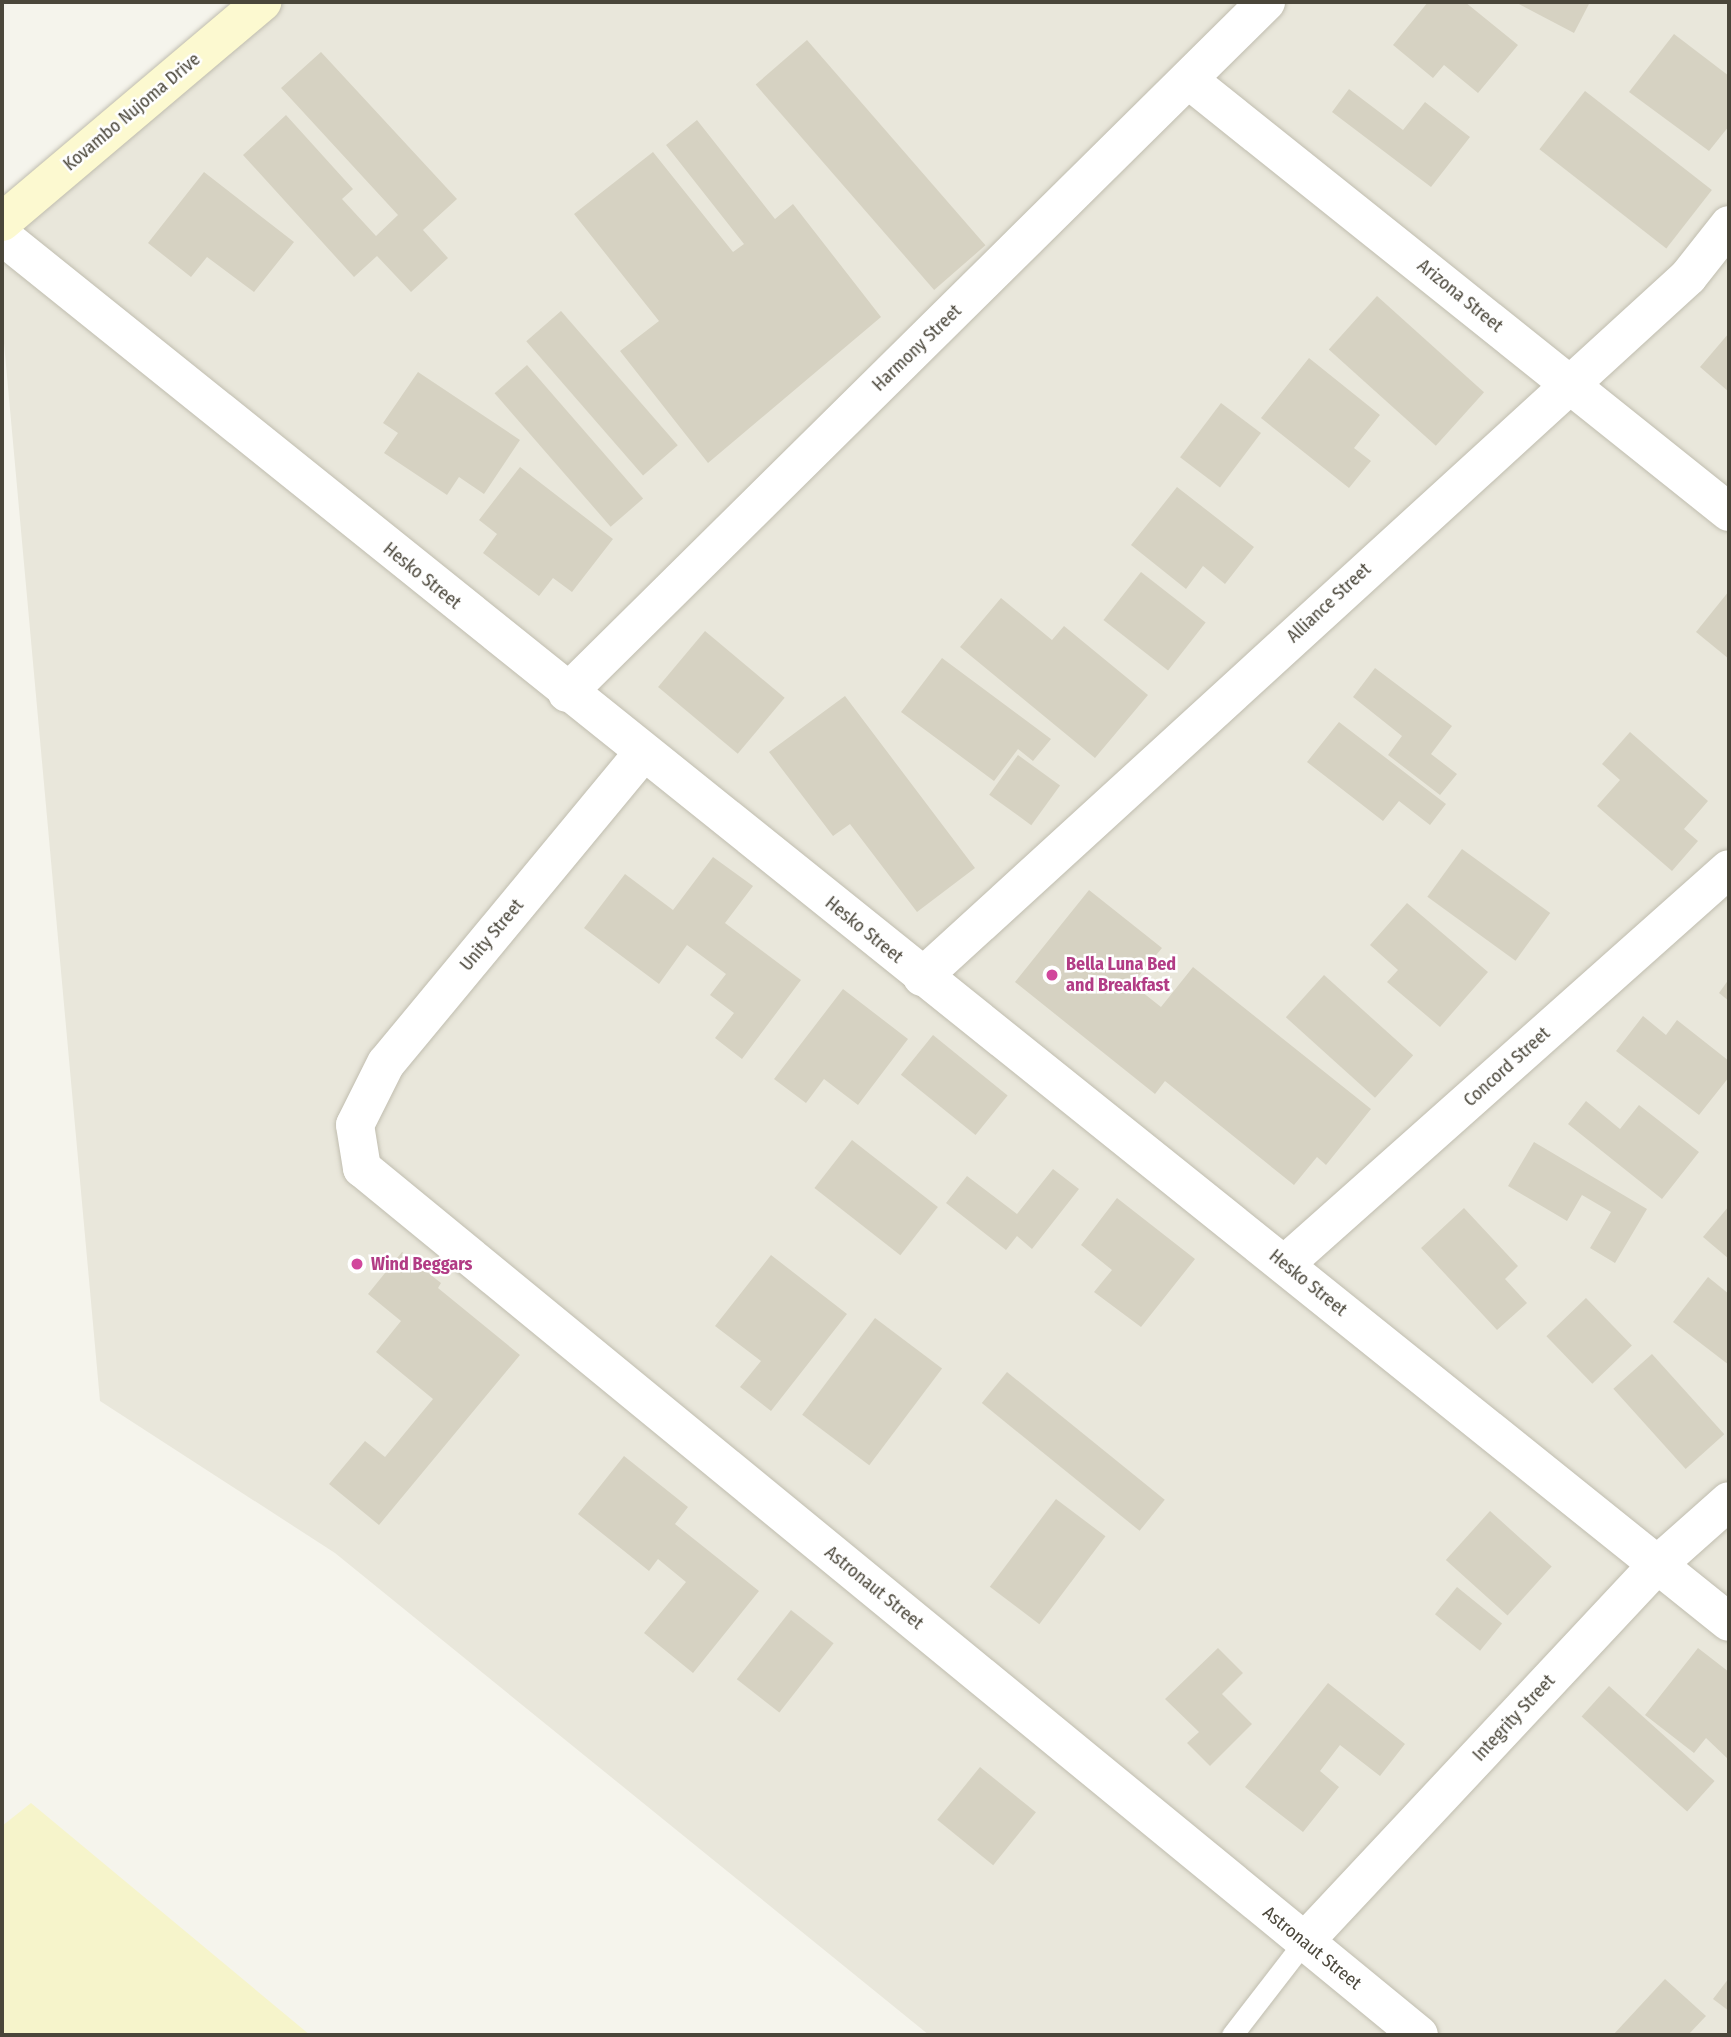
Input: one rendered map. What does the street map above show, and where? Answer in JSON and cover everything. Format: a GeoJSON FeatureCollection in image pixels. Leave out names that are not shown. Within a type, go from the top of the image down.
{"type":"FeatureCollection","features":[{"type":"Feature","properties":{"kind":"street","name":"Kovambo Nujoma Drive"},"geometry":{"type":"LineString","coordinates":[[2,222],[262,2]]}},
{"type":"Feature","properties":{"kind":"street","name":"Harmony Street"},"geometry":{"type":"LineString","coordinates":[[566,693],[1191,80],[1266,2]]}},
{"type":"Feature","properties":{"kind":"street","name":"Arizona Street"},"geometry":{"type":"LineString","coordinates":[[1191,80],[1729,512]]}},
{"type":"Feature","properties":{"kind":"street","name":"Alliance Street"},"geometry":{"type":"LineString","coordinates":[[922,977],[1688,277],[1729,225]]}},
{"type":"Feature","properties":{"kind":"street","name":"Hesko Street"},"geometry":{"type":"LineString","coordinates":[[2,236],[642,754],[1285,1264],[1729,1622]]}},
{"type":"Feature","properties":{"kind":"street","name":"Unity Street"},"geometry":{"type":"LineString","coordinates":[[355,1125],[386,1063],[642,754]]}},
{"type":"Feature","properties":{"kind":"street","name":"Concord Street"},"geometry":{"type":"LineString","coordinates":[[1285,1264],[1729,869]]}},
{"type":"Feature","properties":{"kind":"street","name":"Astronaut Street"},"geometry":{"type":"LineString","coordinates":[[355,1125],[362,1168],[1419,2035]]}},
{"type":"Feature","properties":{"kind":"street","name":"Integrity Street"},"geometry":{"type":"LineString","coordinates":[[1304,1942],[1657,1565],[1729,1501]]}},
{"type":"Feature","properties":{"kind":"lane"},"geometry":{"type":"LineString","coordinates":[[1232,2035],[1304,1942]]}},
{"type":"Feature","properties":{"kind":"shaded area"},"geometry":{"type":"Polygon","coordinates":[[[262,2],[1729,2],[1729,2035],[929,2035],[335,1553],[100,1401],[2,321],[2,222],[262,2]]]}},
{"type":"Feature","properties":{"kind":"sand"},"geometry":{"type":"Polygon","coordinates":[[[31,1803],[310,2035],[2,2035],[2,1826],[31,1803]]]}},
{"type":"Feature","properties":{"kind":"building"},"geometry":{"type":"Polygon","coordinates":[[[1428,2],[1465,2],[1518,45],[1478,93],[1444,65],[1433,78],[1393,45],[1428,2]]]}},
{"type":"Feature","properties":{"kind":"building"},"geometry":{"type":"Polygon","coordinates":[[[1515,2],[1590,2],[1574,33],[1515,2]]]}},
{"type":"Feature","properties":{"kind":"building"},"geometry":{"type":"Polygon","coordinates":[[[1674,34],[1729,76],[1729,126],[1709,151],[1629,92],[1674,34]]]}},
{"type":"Feature","properties":{"kind":"building"},"geometry":{"type":"Polygon","coordinates":[[[807,40],[985,245],[934,290],[756,85],[807,40]]]}},
{"type":"Feature","properties":{"kind":"building"},"geometry":{"type":"Polygon","coordinates":[[[321,52],[457,199],[423,230],[448,258],[411,292],[377,256],[354,277],[243,155],[286,115],[353,189],[342,199],[376,236],[398,215],[281,88],[321,52]]]}},
{"type":"Feature","properties":{"kind":"building"},"geometry":{"type":"Polygon","coordinates":[[[1349,89],[1403,130],[1425,102],[1470,137],[1431,187],[1332,112],[1349,89]]]}},
{"type":"Feature","properties":{"kind":"building"},"geometry":{"type":"Polygon","coordinates":[[[1585,91],[1712,190],[1666,248],[1539,149],[1585,91]]]}},
{"type":"Feature","properties":{"kind":"building"},"geometry":{"type":"Polygon","coordinates":[[[697,120],[775,219],[793,204],[881,317],[708,463],[620,351],[659,321],[574,214],[653,152],[733,252],[744,244],[666,145],[697,120]]]}},
{"type":"Feature","properties":{"kind":"building"},"geometry":{"type":"Polygon","coordinates":[[[204,172],[294,242],[254,292],[207,257],[191,277],[148,243],[204,172]]]}},
{"type":"Feature","properties":{"kind":"building"},"geometry":{"type":"Polygon","coordinates":[[[1377,296],[1484,392],[1436,446],[1329,350],[1377,296]]]}},
{"type":"Feature","properties":{"kind":"building"},"geometry":{"type":"Polygon","coordinates":[[[561,311],[678,445],[643,476],[526,341],[561,311]]]}},
{"type":"Feature","properties":{"kind":"building"},"geometry":{"type":"Polygon","coordinates":[[[1729,333],[1729,392],[1700,367],[1729,333]]]}},
{"type":"Feature","properties":{"kind":"building"},"geometry":{"type":"Polygon","coordinates":[[[1309,358],[1380,415],[1354,448],[1371,461],[1349,488],[1261,418],[1309,358]]]}},
{"type":"Feature","properties":{"kind":"building"},"geometry":{"type":"Polygon","coordinates":[[[527,365],[643,499],[611,527],[495,393],[527,365]]]}},
{"type":"Feature","properties":{"kind":"building"},"geometry":{"type":"Polygon","coordinates":[[[418,372],[520,440],[484,494],[459,477],[447,495],[384,453],[398,433],[383,423],[418,372]]]}},
{"type":"Feature","properties":{"kind":"building"},"geometry":{"type":"Polygon","coordinates":[[[1221,403],[1261,433],[1220,487],[1180,457],[1221,403]]]}},
{"type":"Feature","properties":{"kind":"building"},"geometry":{"type":"Polygon","coordinates":[[[520,467],[613,539],[572,592],[553,578],[539,596],[483,553],[497,534],[479,520],[520,467]]]}},
{"type":"Feature","properties":{"kind":"building"},"geometry":{"type":"Polygon","coordinates":[[[1177,487],[1254,547],[1225,584],[1203,566],[1186,589],[1131,545],[1177,487]]]}},
{"type":"Feature","properties":{"kind":"building"},"geometry":{"type":"Polygon","coordinates":[[[1141,572],[1206,622],[1168,671],[1103,620],[1141,572]]]}},
{"type":"Feature","properties":{"kind":"building"},"geometry":{"type":"Polygon","coordinates":[[[1729,591],[1729,659],[1696,632],[1729,591]]]}},
{"type":"Feature","properties":{"kind":"building"},"geometry":{"type":"Polygon","coordinates":[[[1001,598],[1052,640],[1064,626],[1148,695],[1095,758],[960,647],[1001,598]]]}},
{"type":"Feature","properties":{"kind":"building"},"geometry":{"type":"Polygon","coordinates":[[[705,631],[785,698],[738,754],[658,687],[705,631]]]}},
{"type":"Feature","properties":{"kind":"building"},"geometry":{"type":"Polygon","coordinates":[[[942,658],[1051,739],[1033,761],[1018,749],[994,781],[901,712],[942,658]]]}},
{"type":"Feature","properties":{"kind":"building"},"geometry":{"type":"Polygon","coordinates":[[[1375,668],[1452,726],[1431,754],[1457,774],[1440,795],[1388,755],[1402,736],[1353,697],[1375,668]]]}},
{"type":"Feature","properties":{"kind":"building"},"geometry":{"type":"Polygon","coordinates":[[[845,696],[975,868],[917,912],[850,824],[833,836],[769,752],[845,696]]]}},
{"type":"Feature","properties":{"kind":"building"},"geometry":{"type":"Polygon","coordinates":[[[1339,722],[1446,804],[1430,825],[1399,801],[1383,821],[1307,762],[1339,722]]]}},
{"type":"Feature","properties":{"kind":"building"},"geometry":{"type":"Polygon","coordinates":[[[1630,732],[1708,801],[1684,829],[1698,841],[1672,871],[1597,806],[1620,780],[1602,764],[1630,732]]]}},
{"type":"Feature","properties":{"kind":"building"},"geometry":{"type":"Polygon","coordinates":[[[1018,755],[1060,786],[1031,825],[989,795],[1018,755]]]}},
{"type":"Feature","properties":{"kind":"building"},"geometry":{"type":"Polygon","coordinates":[[[1462,849],[1550,913],[1516,961],[1427,897],[1462,849]]]}},
{"type":"Feature","properties":{"kind":"building"},"geometry":{"type":"Polygon","coordinates":[[[713,857],[753,886],[725,923],[801,980],[742,1059],[715,1038],[734,1013],[710,995],[726,974],[687,945],[659,984],[584,928],[625,874],[673,910],[713,857]]]}},
{"type":"Feature","properties":{"kind":"building"},"geometry":{"type":"Polygon","coordinates":[[[1089,890],[1162,948],[1132,984],[1161,1007],[1193,967],[1371,1109],[1326,1165],[1317,1157],[1294,1185],[1165,1081],[1155,1094],[1015,982],[1089,890]]]}},
{"type":"Feature","properties":{"kind":"building"},"geometry":{"type":"Polygon","coordinates":[[[1407,903],[1488,972],[1440,1027],[1387,982],[1398,970],[1370,945],[1407,903]]]}},
{"type":"Feature","properties":{"kind":"building"},"geometry":{"type":"Polygon","coordinates":[[[1324,975],[1413,1055],[1375,1098],[1286,1017],[1324,975]]]}},
{"type":"Feature","properties":{"kind":"building"},"geometry":{"type":"Polygon","coordinates":[[[1729,979],[1729,1001],[1719,993],[1729,979]]]}},
{"type":"Feature","properties":{"kind":"building"},"geometry":{"type":"Polygon","coordinates":[[[843,989],[908,1039],[858,1105],[824,1079],[806,1103],[774,1079],[843,989]]]}},
{"type":"Feature","properties":{"kind":"building"},"geometry":{"type":"Polygon","coordinates":[[[1643,1016],[1666,1035],[1677,1020],[1729,1061],[1729,1077],[1699,1115],[1616,1051],[1643,1016]]]}},
{"type":"Feature","properties":{"kind":"building"},"geometry":{"type":"Polygon","coordinates":[[[933,1035],[1008,1095],[976,1135],[901,1075],[933,1035]]]}},
{"type":"Feature","properties":{"kind":"building"},"geometry":{"type":"Polygon","coordinates":[[[1586,1101],[1620,1129],[1639,1105],[1699,1152],[1662,1199],[1568,1124],[1586,1101]]]}},
{"type":"Feature","properties":{"kind":"building"},"geometry":{"type":"Polygon","coordinates":[[[852,1140],[938,1207],[900,1255],[814,1188],[852,1140]]]}},
{"type":"Feature","properties":{"kind":"building"},"geometry":{"type":"Polygon","coordinates":[[[1534,1142],[1647,1209],[1615,1263],[1590,1248],[1611,1212],[1582,1195],[1567,1221],[1508,1186],[1534,1142]]]}},
{"type":"Feature","properties":{"kind":"building"},"geometry":{"type":"Polygon","coordinates":[[[1053,1169],[1079,1189],[1032,1249],[1017,1236],[1006,1250],[946,1203],[967,1176],[1017,1214],[1053,1169]]]}},
{"type":"Feature","properties":{"kind":"building"},"geometry":{"type":"Polygon","coordinates":[[[1117,1198],[1195,1259],[1141,1327],[1094,1292],[1112,1270],[1081,1245],[1117,1198]]]}},
{"type":"Feature","properties":{"kind":"building"},"geometry":{"type":"Polygon","coordinates":[[[1729,1206],[1729,1259],[1703,1237],[1729,1206]]]}},
{"type":"Feature","properties":{"kind":"building"},"geometry":{"type":"Polygon","coordinates":[[[1464,1208],[1518,1266],[1505,1279],[1527,1303],[1497,1330],[1421,1248],[1464,1208]]]}},
{"type":"Feature","properties":{"kind":"building"},"geometry":{"type":"Polygon","coordinates":[[[402,1252],[441,1283],[438,1288],[520,1355],[379,1525],[329,1484],[365,1441],[385,1457],[433,1399],[376,1352],[401,1321],[368,1294],[402,1252]]]}},
{"type":"Feature","properties":{"kind":"building"},"geometry":{"type":"Polygon","coordinates":[[[771,1255],[847,1314],[771,1411],[740,1387],[761,1361],[715,1326],[771,1255]]]}},
{"type":"Feature","properties":{"kind":"building"},"geometry":{"type":"Polygon","coordinates":[[[1708,1277],[1729,1294],[1729,1365],[1673,1322],[1708,1277]]]}},
{"type":"Feature","properties":{"kind":"building"},"geometry":{"type":"Polygon","coordinates":[[[1586,1298],[1632,1345],[1592,1384],[1546,1336],[1586,1298]]]}},
{"type":"Feature","properties":{"kind":"building"},"geometry":{"type":"Polygon","coordinates":[[[875,1318],[942,1369],[869,1465],[802,1415],[875,1318]]]}},
{"type":"Feature","properties":{"kind":"building"},"geometry":{"type":"Polygon","coordinates":[[[1652,1354],[1724,1434],[1686,1469],[1613,1389],[1652,1354]]]}},
{"type":"Feature","properties":{"kind":"building"},"geometry":{"type":"Polygon","coordinates":[[[1007,1372],[1165,1500],[1140,1531],[982,1403],[1007,1372]]]}},
{"type":"Feature","properties":{"kind":"building"},"geometry":{"type":"Polygon","coordinates":[[[624,1456],[688,1507],[675,1524],[759,1591],[693,1673],[644,1633],[686,1582],[658,1559],[649,1571],[578,1514],[624,1456]]]}},
{"type":"Feature","properties":{"kind":"building"},"geometry":{"type":"Polygon","coordinates":[[[1056,1499],[1106,1536],[1039,1624],[990,1587],[1056,1499]]]}},
{"type":"Feature","properties":{"kind":"building"},"geometry":{"type":"Polygon","coordinates":[[[1490,1511],[1552,1567],[1508,1616],[1446,1560],[1490,1511]]]}},
{"type":"Feature","properties":{"kind":"building"},"geometry":{"type":"Polygon","coordinates":[[[1457,1587],[1502,1624],[1480,1651],[1435,1614],[1457,1587]]]}},
{"type":"Feature","properties":{"kind":"building"},"geometry":{"type":"Polygon","coordinates":[[[791,1610],[834,1643],[779,1713],[737,1679],[791,1610]]]}},
{"type":"Feature","properties":{"kind":"building"},"geometry":{"type":"Polygon","coordinates":[[[1218,1648],[1243,1673],[1222,1694],[1252,1724],[1210,1766],[1187,1743],[1199,1732],[1165,1699],[1218,1648]]]}},
{"type":"Feature","properties":{"kind":"building"},"geometry":{"type":"Polygon","coordinates":[[[1698,1648],[1729,1672],[1729,1760],[1706,1738],[1694,1753],[1645,1715],[1698,1648]]]}},
{"type":"Feature","properties":{"kind":"building"},"geometry":{"type":"Polygon","coordinates":[[[1328,1683],[1405,1744],[1380,1776],[1340,1745],[1320,1771],[1339,1787],[1303,1832],[1245,1787],[1328,1683]]]}},
{"type":"Feature","properties":{"kind":"building"},"geometry":{"type":"Polygon","coordinates":[[[1609,1686],[1715,1781],[1687,1811],[1582,1716],[1609,1686]]]}},
{"type":"Feature","properties":{"kind":"building"},"geometry":{"type":"Polygon","coordinates":[[[980,1767],[1036,1812],[993,1865],[937,1820],[980,1767]]]}},
{"type":"Feature","properties":{"kind":"building"},"geometry":{"type":"Polygon","coordinates":[[[1729,1978],[1729,2011],[1713,1999],[1729,1978]]]}},
{"type":"Feature","properties":{"kind":"building"},"geometry":{"type":"Polygon","coordinates":[[[1665,1979],[1706,2016],[1688,2035],[1613,2035],[1665,1979]]]}},
{"type":"Feature","properties":{"kind":"place","name":"Bella Luna Bed and Breakfast"},"geometry":{"type":"Point","coordinates":[1052,975]}},
{"type":"Feature","properties":{"kind":"place","name":"Wind Beggars"},"geometry":{"type":"Point","coordinates":[357,1264]}}]}
